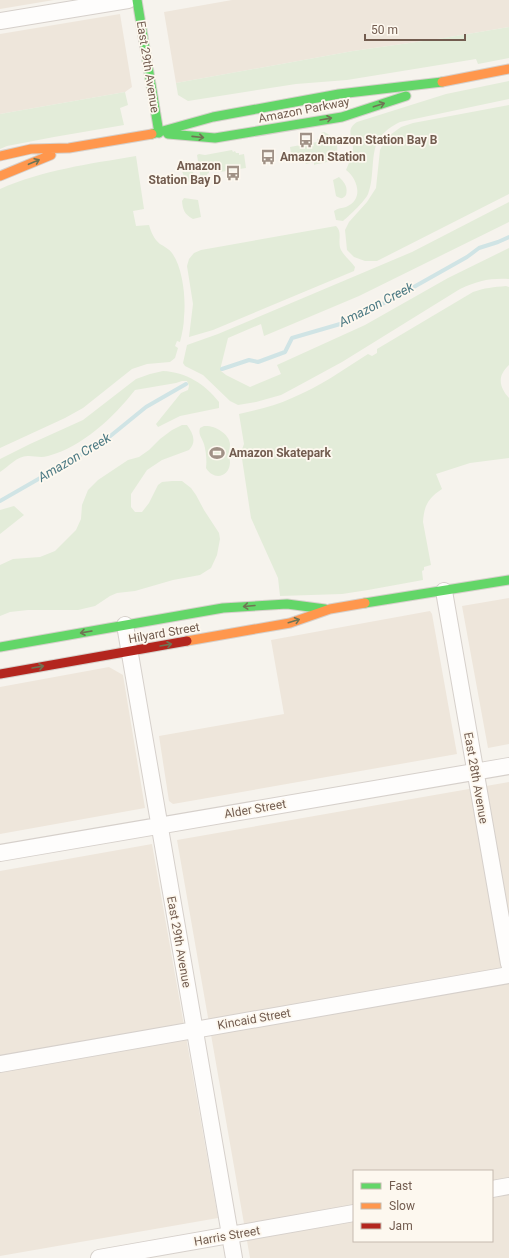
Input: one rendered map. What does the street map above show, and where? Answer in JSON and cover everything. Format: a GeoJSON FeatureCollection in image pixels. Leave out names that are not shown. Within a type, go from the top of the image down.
{"type":"FeatureCollection","features":[{"type":"Feature","properties":{"kind":"main road","name":"East 29th Avenue"},"geometry":{"type":"LineString","coordinates":[[137,0],[159,133]]}},
{"type":"Feature","properties":{"kind":"main road","name":"Amazon Parkway"},"geometry":{"type":"LineString","coordinates":[[0,156],[32,149],[69,148],[159,133],[213,117],[331,95],[449,81],[509,69]]}},
{"type":"Feature","properties":{"kind":"main road","name":"Amazon Parkway"},"geometry":{"type":"LineString","coordinates":[[159,133],[215,138],[342,117],[449,81]]}},
{"type":"Feature","properties":{"kind":"main road","name":"Amazon Parkway"},"geometry":{"type":"LineString","coordinates":[[0,176],[69,148]]}},
{"type":"Feature","properties":{"kind":"main road","name":"Hilyard Street"},"geometry":{"type":"LineString","coordinates":[[0,674],[290,623],[330,609],[509,580]]}},
{"type":"Feature","properties":{"kind":"main road","name":"Hilyard Street"},"geometry":{"type":"LineString","coordinates":[[0,647],[223,608],[287,604],[330,609]]}},
{"type":"Feature","properties":{"kind":"street"},"geometry":{"type":"LineString","coordinates":[[0,21],[128,0]]}},
{"type":"Feature","properties":{"kind":"street","name":"East 28th Avenue"},"geometry":{"type":"LineString","coordinates":[[444,591],[509,964]]}},
{"type":"Feature","properties":{"kind":"street","name":"East 29th Avenue"},"geometry":{"type":"LineString","coordinates":[[125,625],[234,1258]]}},
{"type":"Feature","properties":{"kind":"street","name":"Alder Street"},"geometry":{"type":"LineString","coordinates":[[0,853],[509,766]]}},
{"type":"Feature","properties":{"kind":"street","name":"Kincaid Street"},"geometry":{"type":"LineString","coordinates":[[0,1064],[509,975]]}},
{"type":"Feature","properties":{"kind":"street"},"geometry":{"type":"LineString","coordinates":[[493,1189],[509,1186]]}},
{"type":"Feature","properties":{"kind":"street","name":"Harris Street"},"geometry":{"type":"LineString","coordinates":[[99,1258],[353,1213]]}},
{"type":"Feature","properties":{"kind":"shaded area"},"geometry":{"type":"Polygon","coordinates":[[[0,0],[54,0],[0,9],[0,0]]]}},
{"type":"Feature","properties":{"kind":"shaded area"},"geometry":{"type":"Polygon","coordinates":[[[232,0],[509,0],[509,27],[353,51],[176,83],[164,12],[232,0]]]}},
{"type":"Feature","properties":{"kind":"shaded area"},"geometry":{"type":"Polygon","coordinates":[[[120,14],[132,87],[125,92],[0,114],[0,34],[120,14]]]}},
{"type":"Feature","properties":{"kind":"shaded area"},"geometry":{"type":"Polygon","coordinates":[[[509,598],[509,744],[488,748],[462,606],[509,598]]]}},
{"type":"Feature","properties":{"kind":"shaded area"},"geometry":{"type":"Polygon","coordinates":[[[430,611],[432,614],[457,754],[173,804],[169,801],[159,736],[284,714],[271,640],[430,611]]]}},
{"type":"Feature","properties":{"kind":"shaded area"},"geometry":{"type":"Polygon","coordinates":[[[109,667],[123,675],[145,808],[0,834],[0,687],[109,667]]]}},
{"type":"Feature","properties":{"kind":"shaded area"},"geometry":{"type":"Polygon","coordinates":[[[509,782],[509,1258],[250,1258],[177,840],[509,782]]]}},
{"type":"Feature","properties":{"kind":"shaded area"},"geometry":{"type":"Polygon","coordinates":[[[152,844],[218,1218],[0,1256],[0,871],[152,844]]]}},
{"type":"Feature","properties":{"kind":"green space"},"geometry":{"type":"Polygon","coordinates":[[[509,27],[509,58],[478,64],[476,59],[347,80],[296,84],[188,101],[178,95],[176,83],[353,51],[509,27]]]}},
{"type":"Feature","properties":{"kind":"green space"},"geometry":{"type":"Polygon","coordinates":[[[509,81],[509,99],[400,122],[388,129],[379,139],[374,151],[368,194],[357,208],[343,221],[336,220],[334,211],[352,204],[357,195],[354,179],[346,170],[353,148],[350,131],[353,125],[357,122],[446,94],[509,81]]]}},
{"type":"Feature","properties":{"kind":"green space"},"geometry":{"type":"Polygon","coordinates":[[[125,92],[128,105],[120,108],[124,125],[7,146],[0,149],[0,114],[125,92]]]}},
{"type":"Feature","properties":{"kind":"green space"},"geometry":{"type":"Polygon","coordinates":[[[509,105],[509,194],[377,261],[365,261],[354,257],[347,250],[345,230],[349,222],[367,202],[376,188],[380,150],[386,138],[401,127],[413,123],[509,105]]]}},
{"type":"Feature","properties":{"kind":"green space"},"geometry":{"type":"Polygon","coordinates":[[[324,132],[334,139],[337,146],[336,154],[331,160],[314,165],[314,162],[306,164],[305,162],[302,163],[301,161],[296,161],[296,159],[292,160],[290,147],[317,142],[317,139],[321,138],[321,133],[324,132]]]}},
{"type":"Feature","properties":{"kind":"green space"},"geometry":{"type":"Polygon","coordinates":[[[232,150],[233,152],[235,151],[236,153],[239,153],[239,155],[244,154],[246,168],[220,172],[218,164],[208,166],[209,173],[207,174],[208,177],[206,178],[206,181],[201,180],[197,155],[232,150]]]}},
{"type":"Feature","properties":{"kind":"green space"},"geometry":{"type":"Polygon","coordinates":[[[136,156],[144,209],[133,211],[136,226],[149,225],[156,240],[172,253],[179,267],[183,284],[185,302],[184,323],[180,342],[177,341],[175,346],[178,348],[175,358],[170,362],[147,364],[132,369],[83,408],[0,448],[0,189],[16,182],[50,172],[136,156]]]}},
{"type":"Feature","properties":{"kind":"green space"},"geometry":{"type":"Polygon","coordinates":[[[188,161],[192,164],[195,184],[188,181],[183,173],[181,162],[188,161]]]}},
{"type":"Feature","properties":{"kind":"green space"},"geometry":{"type":"Polygon","coordinates":[[[339,177],[347,190],[346,195],[342,198],[336,196],[333,180],[339,177]]]}},
{"type":"Feature","properties":{"kind":"green space"},"geometry":{"type":"Polygon","coordinates":[[[184,198],[198,200],[201,217],[193,219],[186,213],[182,201],[184,198]]]}},
{"type":"Feature","properties":{"kind":"green space"},"geometry":{"type":"Polygon","coordinates":[[[509,202],[509,222],[359,296],[264,336],[261,324],[228,338],[221,371],[250,387],[281,374],[277,365],[365,325],[448,278],[509,248],[509,279],[484,281],[460,289],[342,362],[281,395],[238,405],[230,401],[203,375],[185,366],[183,363],[187,345],[218,334],[412,252],[509,202]]]}},
{"type":"Feature","properties":{"kind":"green space"},"geometry":{"type":"Polygon","coordinates":[[[336,226],[340,234],[341,250],[355,267],[354,271],[213,330],[189,337],[193,304],[187,266],[189,259],[194,253],[201,250],[336,226]]]}},
{"type":"Feature","properties":{"kind":"green space"},"geometry":{"type":"Polygon","coordinates":[[[506,286],[509,287],[509,365],[501,377],[501,386],[509,398],[509,458],[470,463],[436,474],[442,489],[430,499],[424,511],[423,522],[431,565],[424,567],[424,570],[422,571],[423,580],[342,594],[280,596],[278,578],[251,518],[241,452],[244,444],[239,414],[279,403],[302,394],[331,378],[368,354],[372,356],[377,353],[377,349],[473,292],[506,286]]]}},
{"type":"Feature","properties":{"kind":"green space"},"geometry":{"type":"Polygon","coordinates":[[[163,371],[179,374],[194,380],[214,396],[219,402],[219,408],[180,416],[158,427],[156,424],[181,393],[188,390],[189,386],[187,381],[135,390],[127,400],[96,430],[73,446],[45,457],[21,457],[0,472],[0,459],[83,420],[136,379],[163,371]]]}},
{"type":"Feature","properties":{"kind":"green space"},"geometry":{"type":"Polygon","coordinates":[[[182,425],[187,425],[191,431],[193,444],[189,450],[162,460],[147,470],[131,494],[131,507],[135,512],[142,512],[149,503],[158,485],[162,482],[182,481],[191,488],[196,495],[219,533],[220,539],[217,555],[211,568],[200,575],[173,580],[135,591],[117,593],[95,606],[78,610],[28,610],[10,612],[0,616],[0,565],[13,559],[40,557],[55,551],[76,530],[81,519],[82,505],[88,490],[98,480],[128,460],[139,457],[172,430],[182,425]]]}},
{"type":"Feature","properties":{"kind":"green space","name":"Amazon Skatepark"},"geometry":{"type":"Polygon","coordinates":[[[204,426],[220,430],[229,440],[229,468],[227,472],[221,476],[213,475],[206,468],[204,444],[200,436],[200,428],[204,426]]]}},
{"type":"Feature","properties":{"kind":"green space"},"geometry":{"type":"Polygon","coordinates":[[[14,506],[24,515],[0,534],[0,510],[14,506]]]}},
{"type":"Feature","properties":{"kind":"waterway","name":"Amazon Creek"},"geometry":{"type":"LineString","coordinates":[[222,369],[249,360],[258,362],[285,352],[292,338],[347,322],[396,297],[467,257],[479,248],[509,237]]}},
{"type":"Feature","properties":{"kind":"waterway","name":"Amazon Creek"},"geometry":{"type":"LineString","coordinates":[[0,501],[103,442],[146,407],[186,384]]}},
{"type":"Feature","properties":{"kind":"traffic: fast"},"geometry":{"type":"LineString","coordinates":[[137,0],[159,133]]}},
{"type":"Feature","properties":{"kind":"traffic: fast"},"geometry":{"type":"LineString","coordinates":[[152,134],[213,117],[339,94],[442,82]]}},
{"type":"Feature","properties":{"kind":"traffic: fast"},"geometry":{"type":"LineString","coordinates":[[168,134],[215,138],[342,117],[406,96]]}},
{"type":"Feature","properties":{"kind":"traffic: fast"},"geometry":{"type":"LineString","coordinates":[[365,603],[509,580]]}},
{"type":"Feature","properties":{"kind":"traffic: fast"},"geometry":{"type":"LineString","coordinates":[[0,647],[223,608],[287,604],[325,609]]}},
{"type":"Feature","properties":{"kind":"traffic: slow"},"geometry":{"type":"LineString","coordinates":[[442,82],[509,69]]}},
{"type":"Feature","properties":{"kind":"traffic: slow"},"geometry":{"type":"LineString","coordinates":[[0,156],[31,149],[69,148],[152,134]]}},
{"type":"Feature","properties":{"kind":"traffic: slow"},"geometry":{"type":"LineString","coordinates":[[0,176],[51,155]]}},
{"type":"Feature","properties":{"kind":"traffic: slow"},"geometry":{"type":"LineString","coordinates":[[187,641],[290,623],[330,609],[365,603]]}},
{"type":"Feature","properties":{"kind":"traffic: jam"},"geometry":{"type":"LineString","coordinates":[[0,674],[187,641]]}},
{"type":"Feature","properties":{"kind":"place","name":"Amazon Station Bay B"},"geometry":{"type":"Point","coordinates":[306,140]}},
{"type":"Feature","properties":{"kind":"place","name":"Amazon Station"},"geometry":{"type":"Point","coordinates":[268,157]}},
{"type":"Feature","properties":{"kind":"place","name":"Amazon Station Bay D"},"geometry":{"type":"Point","coordinates":[233,173]}},
{"type":"Feature","properties":{"kind":"place","name":"Amazon Skatepark"},"geometry":{"type":"Point","coordinates":[217,453]}}]}
